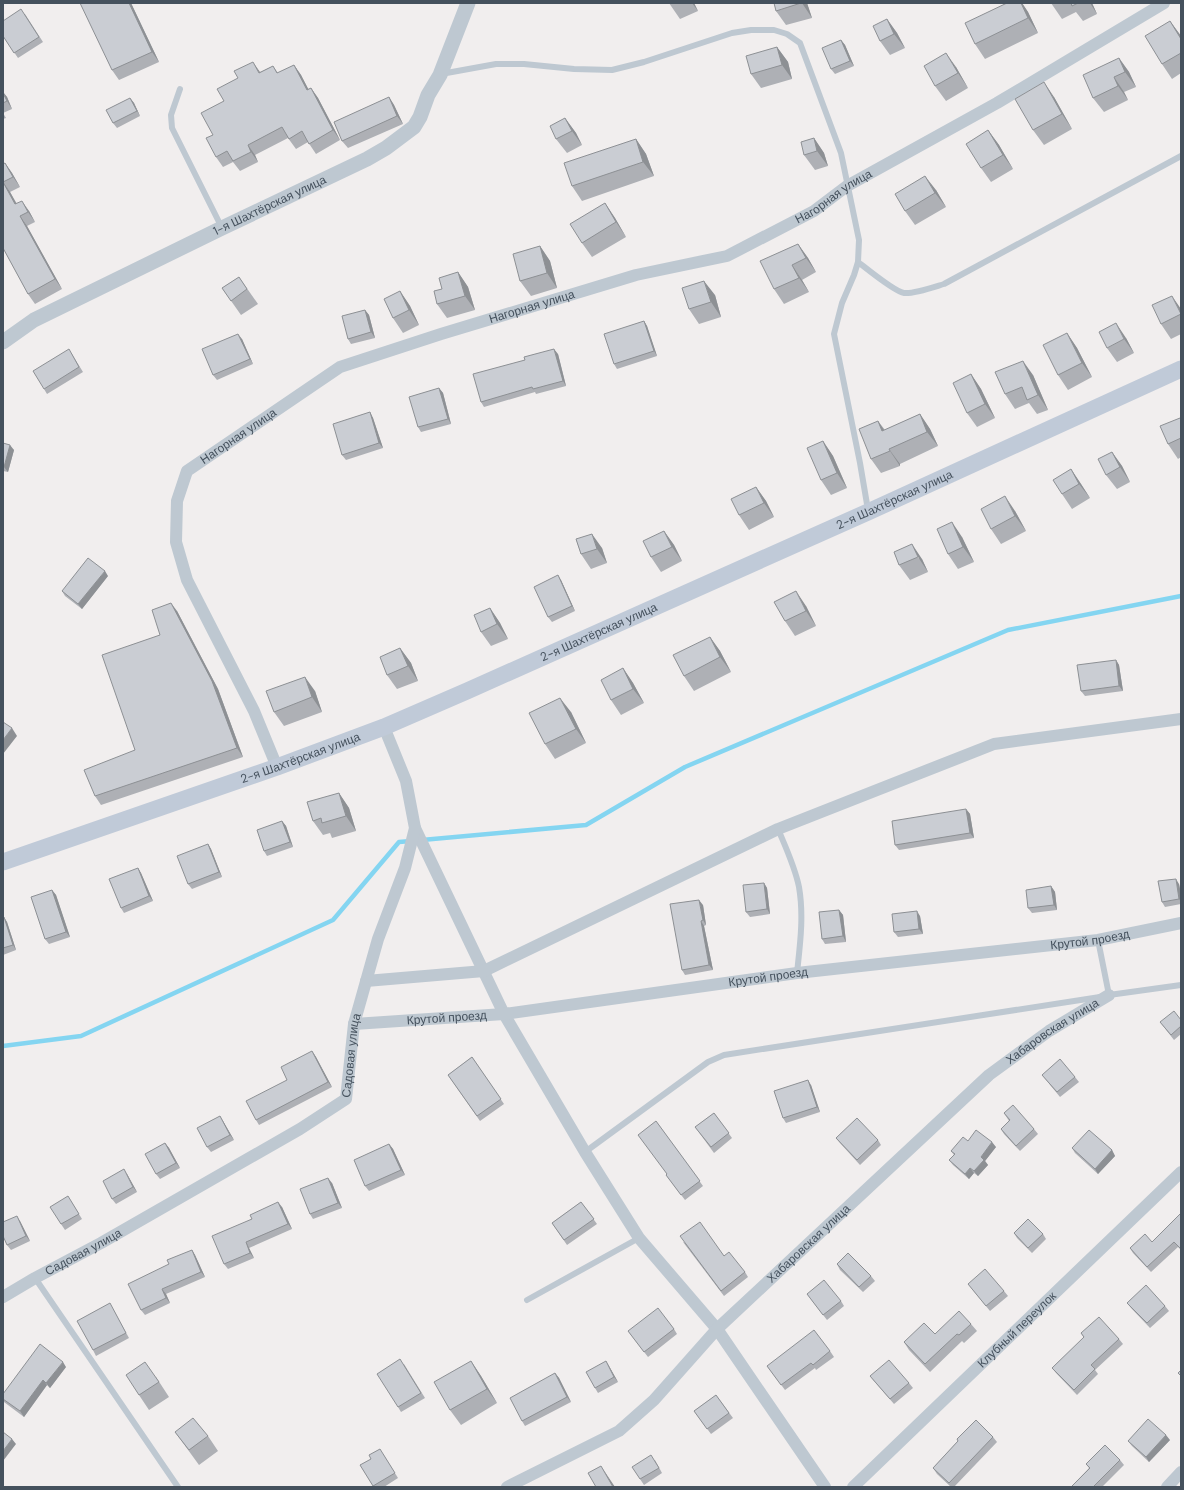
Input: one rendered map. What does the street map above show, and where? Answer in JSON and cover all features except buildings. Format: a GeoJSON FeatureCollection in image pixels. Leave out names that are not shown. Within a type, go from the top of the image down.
{"type":"FeatureCollection","features":[{"type":"Feature","properties":{"kind":"main road","name":"2-я Шахтёрская улица"},"geometry":{"type":"LineString","coordinates":[[3,862],[277,767],[384,726],[467,691],[868,512],[1181,368]]}},
{"type":"Feature","properties":{"kind":"street","name":"1-я Шахтёрская улица"},"geometry":{"type":"LineString","coordinates":[[3,342],[34,320],[366,159],[406,135],[414,127],[420,117],[428,95],[440,75],[468,3]]}},
{"type":"Feature","properties":{"kind":"street","name":"Нагорная улица"},"geometry":{"type":"LineString","coordinates":[[277,767],[254,711],[187,580],[176,542],[176,501],[187,471],[340,368],[441,334],[636,275],[726,256],[814,211],[847,186],[997,104],[1164,3]]}},
{"type":"Feature","properties":{"kind":"street"},"geometry":{"type":"LineString","coordinates":[[366,981],[484,971],[778,829],[994,744],[1181,719]]}},
{"type":"Feature","properties":{"kind":"street","name":"Садовая улица"},"geometry":{"type":"LineString","coordinates":[[3,1297],[101,1243],[300,1129],[346,1099],[354,1024],[378,939],[405,868],[415,828],[406,781],[384,726]]}},
{"type":"Feature","properties":{"kind":"street"},"geometry":{"type":"LineString","coordinates":[[415,828],[504,1014],[585,1152],[639,1238],[717,1329],[825,1487]]}},
{"type":"Feature","properties":{"kind":"street","name":"Крутой проезд"},"geometry":{"type":"LineString","coordinates":[[354,1024],[504,1014],[797,973],[1098,940],[1181,923]]}},
{"type":"Feature","properties":{"kind":"street","name":"Хабаровская улица"},"geometry":{"type":"LineString","coordinates":[[507,1487],[619,1431],[654,1400],[717,1329],[989,1075],[1049,1031],[1109,996]]}},
{"type":"Feature","properties":{"kind":"street","name":"Клубный переулок"},"geometry":{"type":"LineString","coordinates":[[853,1487],[1181,1172]]}},
{"type":"Feature","properties":{"kind":"street"},"geometry":{"type":"LineString","coordinates":[[1167,1487],[1181,1472]]}},
{"type":"Feature","properties":{"kind":"lane"},"geometry":{"type":"LineString","coordinates":[[440,75],[496,64],[524,64],[574,69],[612,70],[644,62],[732,33],[751,30],[774,30],[787,34],[800,43],[841,152],[859,240],[858,262],[842,303],[834,334],[860,463],[868,512]]}},
{"type":"Feature","properties":{"kind":"lane"},"geometry":{"type":"LineString","coordinates":[[180,89],[171,115],[172,128],[222,228]]}},
{"type":"Feature","properties":{"kind":"lane"},"geometry":{"type":"LineString","coordinates":[[858,262],[885,282],[904,293],[924,290],[944,284],[1181,156]]}},
{"type":"Feature","properties":{"kind":"lane"},"geometry":{"type":"LineString","coordinates":[[778,829],[791,861],[799,887],[801,922],[797,973]]}},
{"type":"Feature","properties":{"kind":"lane"},"geometry":{"type":"LineString","coordinates":[[1098,940],[1109,996]]}},
{"type":"Feature","properties":{"kind":"lane"},"geometry":{"type":"LineString","coordinates":[[585,1152],[708,1062],[724,1055],[1181,986]]}},
{"type":"Feature","properties":{"kind":"lane"},"geometry":{"type":"LineString","coordinates":[[528,1300],[639,1238]]}},
{"type":"Feature","properties":{"kind":"lane"},"geometry":{"type":"LineString","coordinates":[[35,1278],[178,1487]]}},
{"type":"Feature","properties":{"kind":"waterway"},"geometry":{"type":"LineString","coordinates":[[422,840],[586,825],[685,767],[1008,630],[1181,596]]}},
{"type":"Feature","properties":{"kind":"waterway"},"geometry":{"type":"LineString","coordinates":[[3,1046],[81,1036],[333,920],[399,842],[411,841]]}}]}
